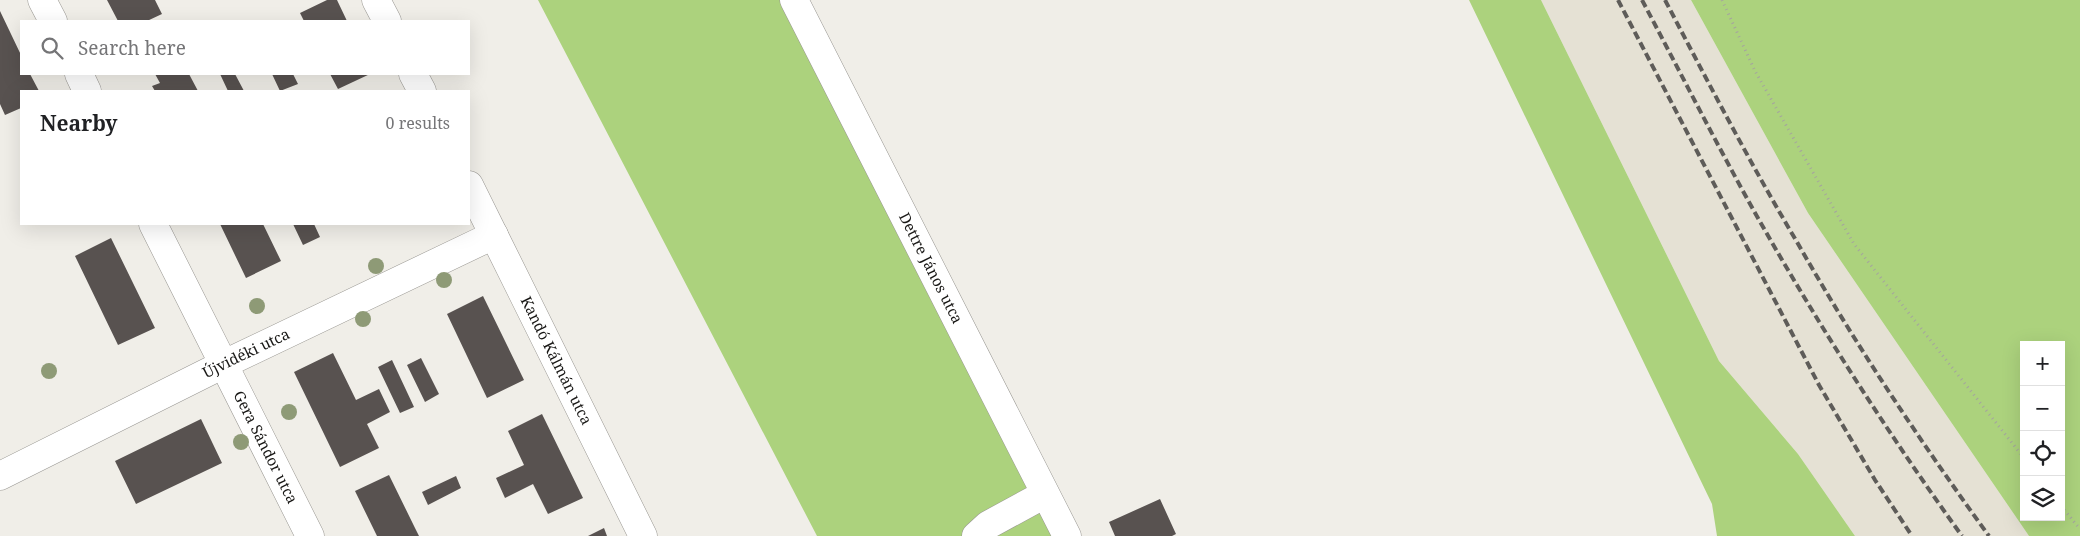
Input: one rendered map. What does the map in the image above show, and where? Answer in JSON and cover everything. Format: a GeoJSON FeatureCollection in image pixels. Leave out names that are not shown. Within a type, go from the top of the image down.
{"type":"FeatureCollection","features":[{"type":"Feature","properties":{"kind":"street"},"geometry":{"type":"LineString","coordinates":[[42,0],[52,20]]}},
{"type":"Feature","properties":{"kind":"street"},"geometry":{"type":"LineString","coordinates":[[376,0],[386,20]]}},
{"type":"Feature","properties":{"kind":"street","name":"Dettre János utca"},"geometry":{"type":"LineString","coordinates":[[794,0],[1067,536]]}},
{"type":"Feature","properties":{"kind":"street"},"geometry":{"type":"LineString","coordinates":[[79,75],[87,90]]}},
{"type":"Feature","properties":{"kind":"street"},"geometry":{"type":"LineString","coordinates":[[414,75],[421,90]]}},
{"type":"Feature","properties":{"kind":"street","name":"Kandó Kálmán utca"},"geometry":{"type":"LineString","coordinates":[[470,187],[643,536]]}},
{"type":"Feature","properties":{"kind":"street","name":"Gera Sándor utca"},"geometry":{"type":"LineString","coordinates":[[153,225],[222,365],[310,536]]}},
{"type":"Feature","properties":{"kind":"street","name":"Újvidéki utca"},"geometry":{"type":"LineString","coordinates":[[0,476],[222,365],[494,235]]}},
{"type":"Feature","properties":{"kind":"street"},"geometry":{"type":"LineString","coordinates":[[976,536],[988,525],[1045,494]]}},
{"type":"Feature","properties":{"kind":"path"},"geometry":{"type":"LineString","coordinates":[[1722,0],[1755,71],[1854,244],[2020,453]]}},
{"type":"Feature","properties":{"kind":"path"},"geometry":{"type":"LineString","coordinates":[[2065,511],[2080,529]]}},
{"type":"Feature","properties":{"kind":"shaded area"},"geometry":{"type":"Polygon","coordinates":[[[1541,0],[1691,0],[1808,213],[2029,536],[1855,536],[1798,454],[1719,361],[1541,0]]]}},
{"type":"Feature","properties":{"kind":"green space"},"geometry":{"type":"Polygon","coordinates":[[[538,0],[780,0],[1056,536],[817,536],[538,0]]]}},
{"type":"Feature","properties":{"kind":"green space"},"geometry":{"type":"Polygon","coordinates":[[[1469,0],[1541,0],[1719,361],[1798,454],[1855,536],[1717,536],[1712,504],[1469,0]]]}},
{"type":"Feature","properties":{"kind":"green space"},"geometry":{"type":"Polygon","coordinates":[[[1691,0],[2080,0],[2080,536],[2029,536],[1808,213],[1691,0]]]}},
{"type":"Feature","properties":{"kind":"building"},"geometry":{"type":"Polygon","coordinates":[[[107,0],[155,0],[162,14],[149,20],[117,20],[107,0]]]}},
{"type":"Feature","properties":{"kind":"building"},"geometry":{"type":"Polygon","coordinates":[[[327,0],[337,0],[347,20],[304,20],[300,13],[327,0]]]}},
{"type":"Feature","properties":{"kind":"building"},"geometry":{"type":"Polygon","coordinates":[[[0,11],[20,53],[20,75],[31,75],[38,90],[20,90],[20,108],[5,115],[0,104],[0,11]]]}},
{"type":"Feature","properties":{"kind":"building"},"geometry":{"type":"Polygon","coordinates":[[[156,75],[190,75],[197,90],[154,90],[152,86],[160,83],[156,75]]]}},
{"type":"Feature","properties":{"kind":"building"},"geometry":{"type":"Polygon","coordinates":[[[220,75],[236,75],[243,90],[228,90],[220,75]]]}},
{"type":"Feature","properties":{"kind":"building"},"geometry":{"type":"Polygon","coordinates":[[[272,75],[294,75],[298,84],[280,90],[272,75]]]}},
{"type":"Feature","properties":{"kind":"building"},"geometry":{"type":"Polygon","coordinates":[[[331,75],[368,75],[338,89],[331,75]]]}},
{"type":"Feature","properties":{"kind":"building"},"geometry":{"type":"Polygon","coordinates":[[[220,225],[263,225],[281,261],[246,278],[220,225]]]}},
{"type":"Feature","properties":{"kind":"building"},"geometry":{"type":"Polygon","coordinates":[[[293,225],[314,225],[320,237],[303,245],[293,225]]]}},
{"type":"Feature","properties":{"kind":"building"},"geometry":{"type":"Polygon","coordinates":[[[111,238],[155,328],[118,345],[75,256],[111,238]]]}},
{"type":"Feature","properties":{"kind":"building"},"geometry":{"type":"Polygon","coordinates":[[[483,296],[524,380],[487,398],[447,314],[483,296]]]}},
{"type":"Feature","properties":{"kind":"building"},"geometry":{"type":"Polygon","coordinates":[[[333,353],[356,400],[379,389],[390,412],[367,424],[379,448],[340,467],[294,372],[333,353]]]}},
{"type":"Feature","properties":{"kind":"building"},"geometry":{"type":"Polygon","coordinates":[[[421,358],[439,394],[425,402],[407,365],[421,358]]]}},
{"type":"Feature","properties":{"kind":"building"},"geometry":{"type":"Polygon","coordinates":[[[392,360],[414,407],[400,413],[378,367],[392,360]]]}},
{"type":"Feature","properties":{"kind":"building"},"geometry":{"type":"Polygon","coordinates":[[[542,414],[583,498],[548,514],[533,484],[505,498],[496,478],[524,465],[508,431],[542,414]]]}},
{"type":"Feature","properties":{"kind":"building"},"geometry":{"type":"Polygon","coordinates":[[[201,419],[222,463],[136,504],[115,461],[201,419]]]}},
{"type":"Feature","properties":{"kind":"building"},"geometry":{"type":"Polygon","coordinates":[[[389,475],[419,536],[377,536],[355,491],[389,475]]]}},
{"type":"Feature","properties":{"kind":"building"},"geometry":{"type":"Polygon","coordinates":[[[456,476],[461,488],[428,505],[422,492],[456,476]]]}},
{"type":"Feature","properties":{"kind":"building"},"geometry":{"type":"Polygon","coordinates":[[[1160,499],[1176,534],[1172,536],[1115,536],[1109,522],[1160,499]]]}},
{"type":"Feature","properties":{"kind":"building"},"geometry":{"type":"Polygon","coordinates":[[[604,528],[607,536],[588,536],[604,528]]]}},
{"type":"Feature","properties":{"kind":"railway"},"geometry":{"type":"LineString","coordinates":[[1618,0],[1819,385],[1875,480],[1912,536]]}},
{"type":"Feature","properties":{"kind":"railway"},"geometry":{"type":"LineString","coordinates":[[1642,0],[1711,132],[1778,253],[1880,417],[1962,536]]}},
{"type":"Feature","properties":{"kind":"railway"},"geometry":{"type":"LineString","coordinates":[[1665,0],[1730,122],[1819,280],[1913,428],[1989,536]]}}]}
